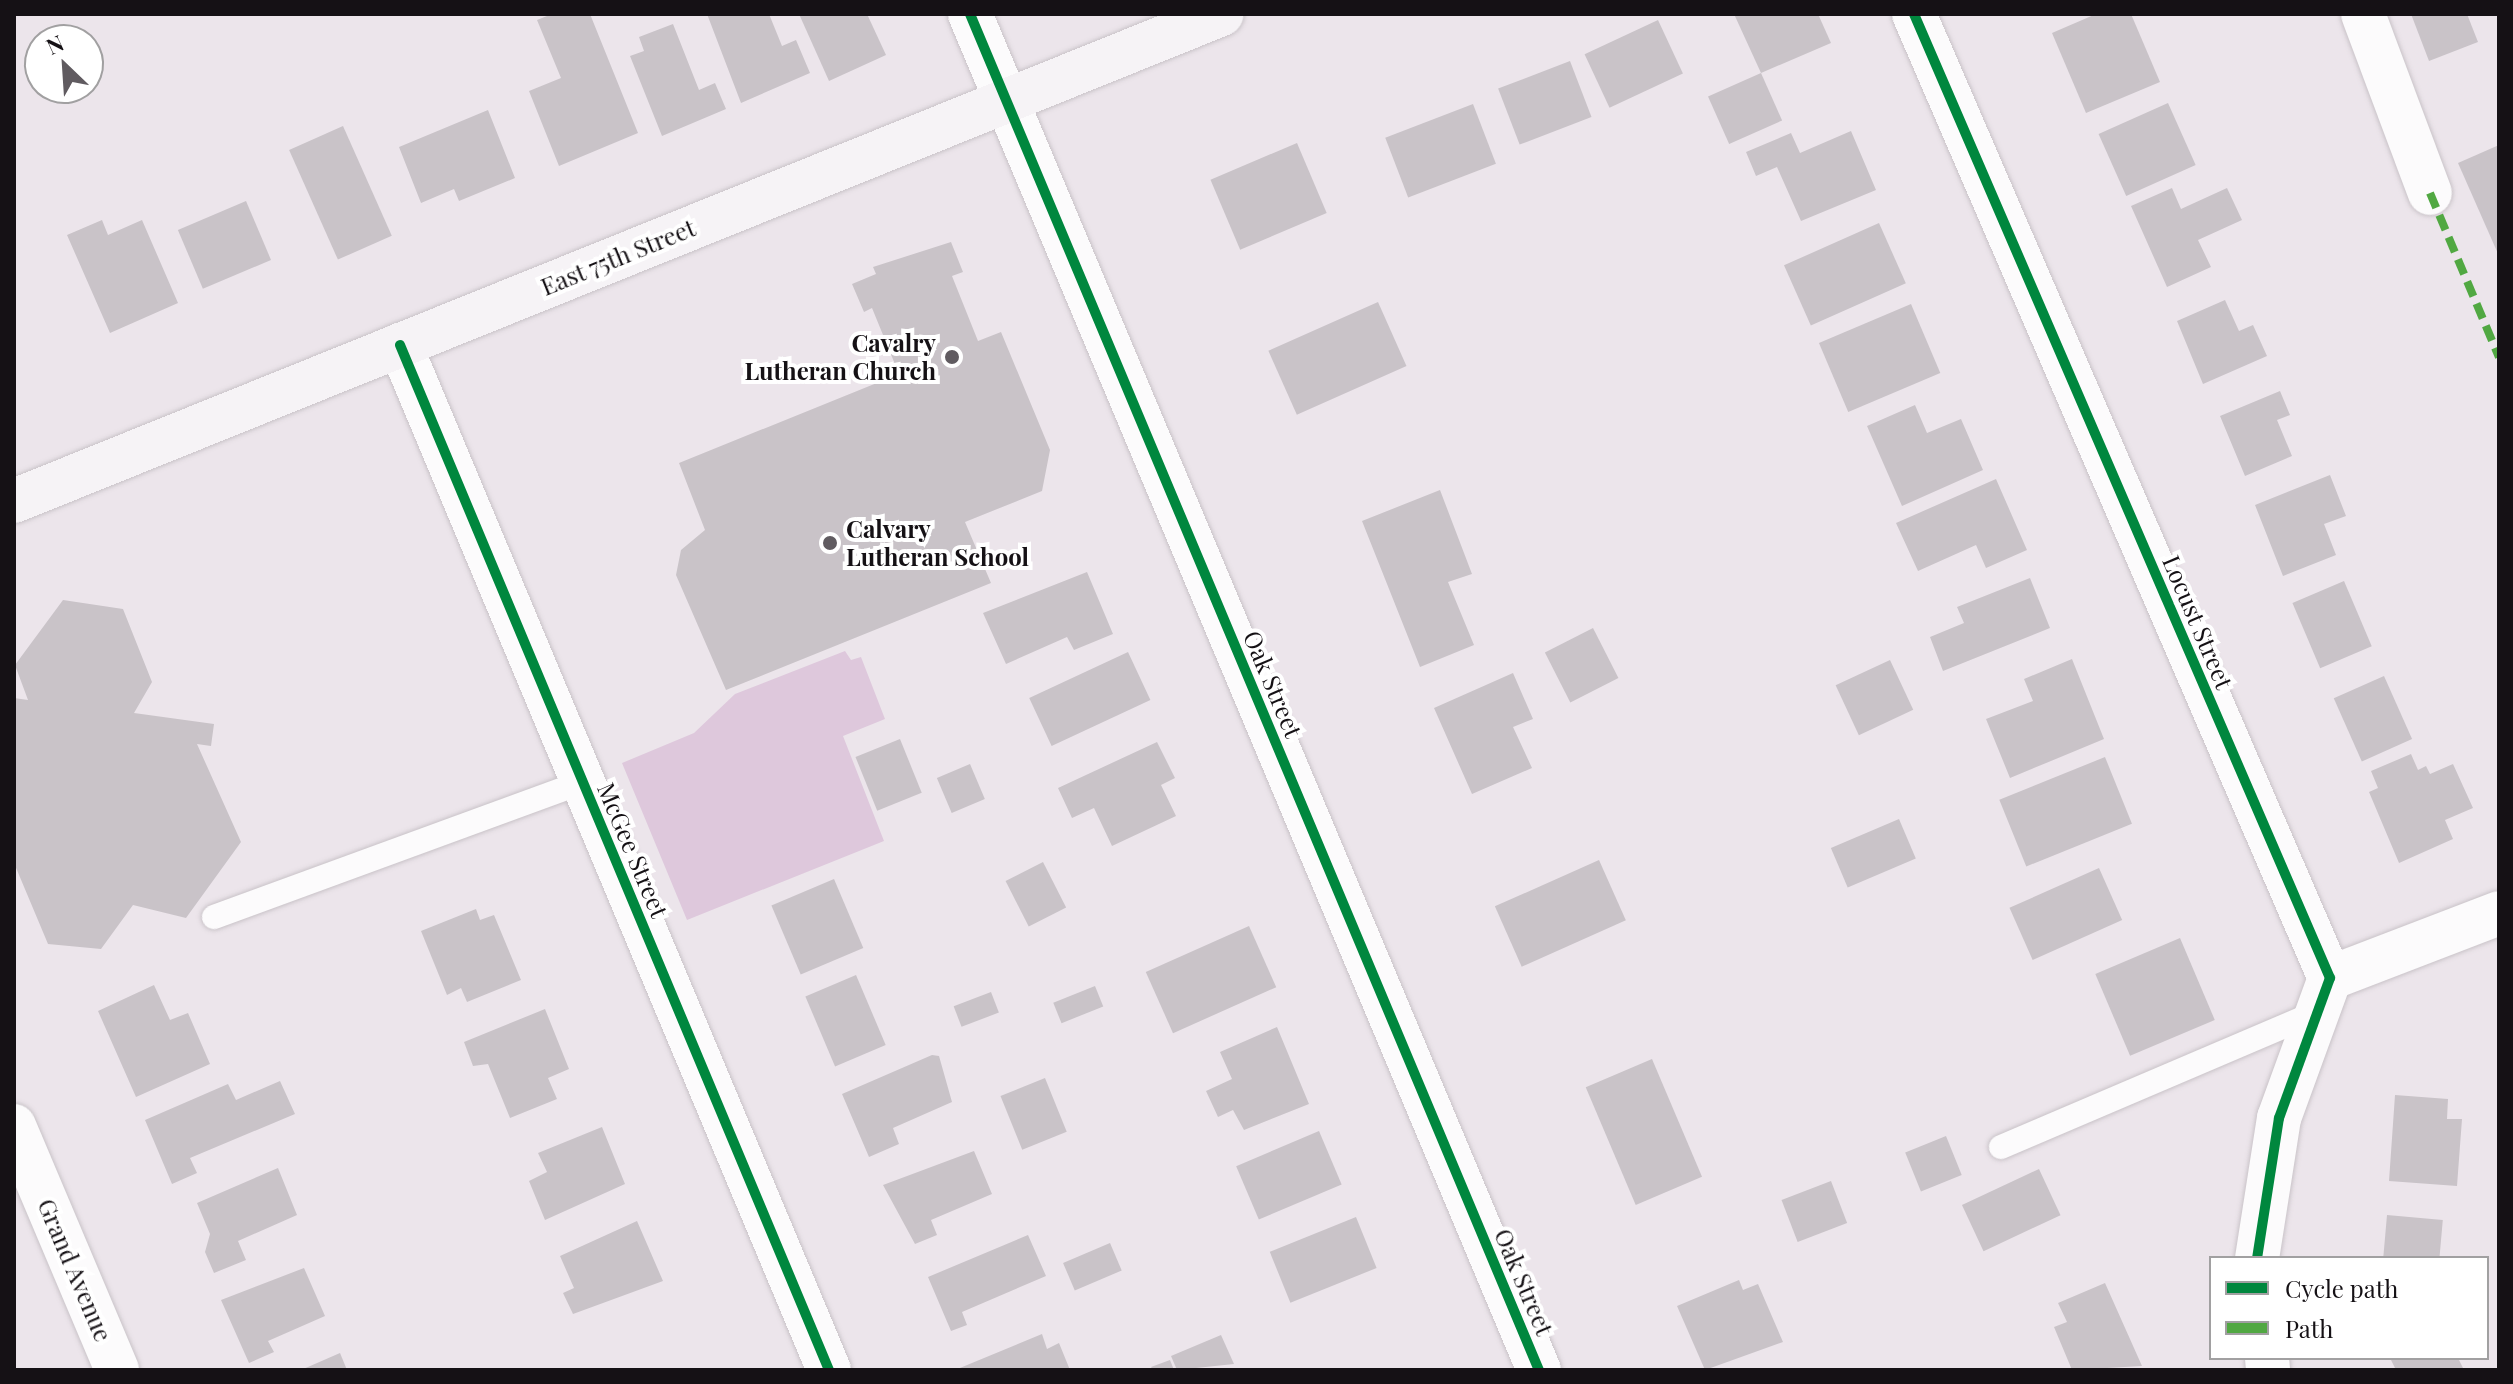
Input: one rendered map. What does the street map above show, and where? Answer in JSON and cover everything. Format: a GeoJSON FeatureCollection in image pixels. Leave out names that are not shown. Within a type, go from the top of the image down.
{"type":"FeatureCollection","features":[{"type":"Feature","properties":{"kind":"main road","name":"East 75th Street"},"geometry":{"type":"LineString","coordinates":[[14,501],[1222,14]]}},
{"type":"Feature","properties":{"kind":"street","name":"Oak Street"},"geometry":{"type":"LineString","coordinates":[[970,14],[1539,1370]]}},
{"type":"Feature","properties":{"kind":"street","name":"Locust Street"},"geometry":{"type":"LineString","coordinates":[[1914,14],[2322,996]]}},
{"type":"Feature","properties":{"kind":"street"},"geometry":{"type":"LineString","coordinates":[[2363,14],[2430,193]]}},
{"type":"Feature","properties":{"kind":"street","name":"McGee Street"},"geometry":{"type":"LineString","coordinates":[[400,345],[829,1370]]}},
{"type":"Feature","properties":{"kind":"street"},"geometry":{"type":"LineString","coordinates":[[2257,1256],[2279,1118],[2322,996],[2499,913]]}},
{"type":"Feature","properties":{"kind":"street","name":"Grand Avenue"},"geometry":{"type":"LineString","coordinates":[[14,1126],[117,1370]]}},
{"type":"Feature","properties":{"kind":"lane"},"geometry":{"type":"LineString","coordinates":[[214,917],[583,782]]}},
{"type":"Feature","properties":{"kind":"lane"},"geometry":{"type":"LineString","coordinates":[[2001,1147],[2322,996]]}},
{"type":"Feature","properties":{"kind":"shaded area"},"geometry":{"type":"Polygon","coordinates":[[[845,651],[851,660],[861,657],[885,719],[843,736],[884,841],[687,920],[622,763],[694,733],[735,694],[845,651]]]}},
{"type":"Feature","properties":{"kind":"building"},"geometry":{"type":"Polygon","coordinates":[[[552,14],[590,14],[638,133],[559,166],[529,91],[561,78],[537,20],[552,14]]]}},
{"type":"Feature","properties":{"kind":"building"},"geometry":{"type":"Polygon","coordinates":[[[707,14],[769,14],[782,46],[796,40],[810,73],[741,103],[707,14]]]}},
{"type":"Feature","properties":{"kind":"building"},"geometry":{"type":"Polygon","coordinates":[[[799,14],[867,14],[886,55],[829,81],[799,14]]]}},
{"type":"Feature","properties":{"kind":"building"},"geometry":{"type":"Polygon","coordinates":[[[1734,14],[1818,14],[1831,43],[1761,73],[1734,14]]]}},
{"type":"Feature","properties":{"kind":"building"},"geometry":{"type":"Polygon","coordinates":[[[2096,14],[2131,14],[2160,82],[2086,113],[2052,33],[2096,14]]]}},
{"type":"Feature","properties":{"kind":"building"},"geometry":{"type":"Polygon","coordinates":[[[2411,14],[2467,14],[2478,42],[2429,61],[2411,14]]]}},
{"type":"Feature","properties":{"kind":"building"},"geometry":{"type":"Polygon","coordinates":[[[1658,20],[1683,73],[1610,108],[1585,54],[1658,20]]]}},
{"type":"Feature","properties":{"kind":"building"},"geometry":{"type":"Polygon","coordinates":[[[673,24],[699,90],[715,83],[726,109],[662,136],[630,56],[644,51],[639,37],[673,24]]]}},
{"type":"Feature","properties":{"kind":"building"},"geometry":{"type":"Polygon","coordinates":[[[1570,61],[1592,117],[1520,145],[1498,89],[1570,61]]]}},
{"type":"Feature","properties":{"kind":"building"},"geometry":{"type":"Polygon","coordinates":[[[1761,73],[1782,121],[1729,144],[1708,97],[1761,73]]]}},
{"type":"Feature","properties":{"kind":"building"},"geometry":{"type":"Polygon","coordinates":[[[2168,103],[2196,165],[2126,196],[2099,134],[2168,103]]]}},
{"type":"Feature","properties":{"kind":"building"},"geometry":{"type":"Polygon","coordinates":[[[1473,104],[1496,164],[1408,197],[1385,138],[1473,104]]]}},
{"type":"Feature","properties":{"kind":"building"},"geometry":{"type":"Polygon","coordinates":[[[488,110],[515,178],[459,201],[454,189],[421,203],[399,147],[488,110]]]}},
{"type":"Feature","properties":{"kind":"building"},"geometry":{"type":"Polygon","coordinates":[[[343,126],[392,236],[338,260],[289,150],[343,126]]]}},
{"type":"Feature","properties":{"kind":"building"},"geometry":{"type":"Polygon","coordinates":[[[1851,131],[1876,190],[1801,221],[1777,167],[1756,176],[1746,152],[1791,133],[1800,153],[1851,131]]]}},
{"type":"Feature","properties":{"kind":"building"},"geometry":{"type":"Polygon","coordinates":[[[1297,143],[1327,213],[1240,250],[1210,180],[1297,143]]]}},
{"type":"Feature","properties":{"kind":"building"},"geometry":{"type":"Polygon","coordinates":[[[2499,145],[2499,256],[2458,163],[2499,145]]]}},
{"type":"Feature","properties":{"kind":"building"},"geometry":{"type":"Polygon","coordinates":[[[2172,188],[2181,209],[2227,188],[2242,220],[2198,240],[2211,267],[2167,287],[2131,206],[2172,188]]]}},
{"type":"Feature","properties":{"kind":"building"},"geometry":{"type":"Polygon","coordinates":[[[246,201],[271,260],[203,289],[178,230],[246,201]]]}},
{"type":"Feature","properties":{"kind":"building"},"geometry":{"type":"Polygon","coordinates":[[[102,220],[108,235],[142,220],[178,303],[110,333],[67,235],[102,220]]]}},
{"type":"Feature","properties":{"kind":"building"},"geometry":{"type":"Polygon","coordinates":[[[1879,223],[1906,283],[1811,326],[1784,265],[1879,223]]]}},
{"type":"Feature","properties":{"kind":"building","name":"Calvary Lutheran School"},"geometry":{"type":"Polygon","coordinates":[[[951,242],[963,272],[952,276],[978,341],[1001,332],[1050,450],[1042,491],[965,522],[991,583],[726,690],[676,575],[681,550],[705,530],[679,463],[899,374],[872,308],[864,312],[852,284],[876,274],[873,267],[951,242]]]}},
{"type":"Feature","properties":{"kind":"building"},"geometry":{"type":"Polygon","coordinates":[[[2225,300],[2239,331],[2253,325],[2267,356],[2203,384],[2177,321],[2225,300]]]}},
{"type":"Feature","properties":{"kind":"building"},"geometry":{"type":"Polygon","coordinates":[[[1378,302],[1406,366],[1297,415],[1268,351],[1378,302]]]}},
{"type":"Feature","properties":{"kind":"building"},"geometry":{"type":"Polygon","coordinates":[[[1911,304],[1940,373],[1848,412],[1819,343],[1911,304]]]}},
{"type":"Feature","properties":{"kind":"building"},"geometry":{"type":"Polygon","coordinates":[[[2280,391],[2290,415],[2277,420],[2292,456],[2245,476],[2220,416],[2280,391]]]}},
{"type":"Feature","properties":{"kind":"building"},"geometry":{"type":"Polygon","coordinates":[[[1915,405],[1927,433],[1961,419],[1983,470],[1902,506],[1867,426],[1915,405]]]}},
{"type":"Feature","properties":{"kind":"building"},"geometry":{"type":"Polygon","coordinates":[[[2330,475],[2346,516],[2324,524],[2336,555],[2283,576],[2255,505],[2330,475]]]}},
{"type":"Feature","properties":{"kind":"building"},"geometry":{"type":"Polygon","coordinates":[[[1996,479],[2027,550],[1986,568],[1976,545],[1918,571],[1896,523],[1996,479]]]}},
{"type":"Feature","properties":{"kind":"building"},"geometry":{"type":"Polygon","coordinates":[[[1440,490],[1472,574],[1448,582],[1474,645],[1420,667],[1362,521],[1440,490]]]}},
{"type":"Feature","properties":{"kind":"building"},"geometry":{"type":"Polygon","coordinates":[[[1087,572],[1113,634],[1074,650],[1067,637],[1006,664],[983,613],[1087,572]]]}},
{"type":"Feature","properties":{"kind":"building"},"geometry":{"type":"Polygon","coordinates":[[[2030,578],[2050,628],[1943,671],[1930,637],[1964,623],[1957,607],[2030,578]]]}},
{"type":"Feature","properties":{"kind":"building"},"geometry":{"type":"Polygon","coordinates":[[[2344,581],[2372,646],[2320,668],[2292,603],[2344,581]]]}},
{"type":"Feature","properties":{"kind":"building"},"geometry":{"type":"Polygon","coordinates":[[[63,600],[123,609],[152,682],[134,713],[214,724],[211,746],[197,744],[241,842],[186,918],[133,905],[101,949],[48,944],[14,863],[14,698],[28,700],[15,665],[63,600]]]}},
{"type":"Feature","properties":{"kind":"building"},"geometry":{"type":"Polygon","coordinates":[[[1593,628],[1618,678],[1570,702],[1545,653],[1593,628]]]}},
{"type":"Feature","properties":{"kind":"building"},"geometry":{"type":"Polygon","coordinates":[[[1128,652],[1150,700],[1052,746],[1029,698],[1128,652]]]}},
{"type":"Feature","properties":{"kind":"building"},"geometry":{"type":"Polygon","coordinates":[[[2072,659],[2104,739],[2010,778],[1986,719],[2033,701],[2024,679],[2072,659]]]}},
{"type":"Feature","properties":{"kind":"building"},"geometry":{"type":"Polygon","coordinates":[[[1890,660],[1913,710],[1859,735],[1836,685],[1890,660]]]}},
{"type":"Feature","properties":{"kind":"building"},"geometry":{"type":"Polygon","coordinates":[[[1513,673],[1533,719],[1513,727],[1532,768],[1472,794],[1434,708],[1513,673]]]}},
{"type":"Feature","properties":{"kind":"building"},"geometry":{"type":"Polygon","coordinates":[[[2384,676],[2412,739],[2362,761],[2334,698],[2384,676]]]}},
{"type":"Feature","properties":{"kind":"building"},"geometry":{"type":"Polygon","coordinates":[[[900,739],[922,793],[877,811],[855,757],[900,739]]]}},
{"type":"Feature","properties":{"kind":"building"},"geometry":{"type":"Polygon","coordinates":[[[1157,742],[1175,778],[1161,785],[1176,816],[1112,846],[1094,808],[1072,818],[1058,788],[1157,742]]]}},
{"type":"Feature","properties":{"kind":"building"},"geometry":{"type":"Polygon","coordinates":[[[2411,754],[2418,770],[2426,766],[2430,774],[2453,764],[2473,808],[2445,820],[2453,839],[2399,863],[2369,792],[2378,788],[2371,771],[2411,754]]]}},
{"type":"Feature","properties":{"kind":"building"},"geometry":{"type":"Polygon","coordinates":[[[2105,757],[2132,824],[2026,866],[1999,800],[2105,757]]]}},
{"type":"Feature","properties":{"kind":"building"},"geometry":{"type":"Polygon","coordinates":[[[970,764],[985,799],[952,813],[937,778],[970,764]]]}},
{"type":"Feature","properties":{"kind":"building"},"geometry":{"type":"Polygon","coordinates":[[[1899,819],[1916,859],[1848,887],[1831,848],[1899,819]]]}},
{"type":"Feature","properties":{"kind":"building"},"geometry":{"type":"Polygon","coordinates":[[[1599,860],[1626,920],[1522,967],[1495,906],[1599,860]]]}},
{"type":"Feature","properties":{"kind":"building"},"geometry":{"type":"Polygon","coordinates":[[[1043,862],[1066,907],[1029,927],[1006,881],[1043,862]]]}},
{"type":"Feature","properties":{"kind":"building"},"geometry":{"type":"Polygon","coordinates":[[[2099,868],[2122,920],[2033,960],[2009,908],[2099,868]]]}},
{"type":"Feature","properties":{"kind":"building"},"geometry":{"type":"Polygon","coordinates":[[[834,879],[863,948],[801,975],[771,906],[834,879]]]}},
{"type":"Feature","properties":{"kind":"building"},"geometry":{"type":"Polygon","coordinates":[[[476,909],[480,920],[494,915],[521,980],[467,1002],[461,988],[447,995],[421,931],[476,909]]]}},
{"type":"Feature","properties":{"kind":"building"},"geometry":{"type":"Polygon","coordinates":[[[1249,926],[1276,987],[1173,1033],[1146,972],[1249,926]]]}},
{"type":"Feature","properties":{"kind":"building"},"geometry":{"type":"Polygon","coordinates":[[[2180,938],[2215,1020],[2130,1056],[2095,974],[2180,938]]]}},
{"type":"Feature","properties":{"kind":"building"},"geometry":{"type":"Polygon","coordinates":[[[856,975],[886,1045],[835,1066],[805,996],[856,975]]]}},
{"type":"Feature","properties":{"kind":"building"},"geometry":{"type":"Polygon","coordinates":[[[154,985],[170,1020],[188,1013],[210,1064],[136,1097],[98,1011],[154,985]]]}},
{"type":"Feature","properties":{"kind":"building"},"geometry":{"type":"Polygon","coordinates":[[[1095,986],[1103,1006],[1062,1023],[1053,1003],[1095,986]]]}},
{"type":"Feature","properties":{"kind":"building"},"geometry":{"type":"Polygon","coordinates":[[[991,992],[999,1013],[962,1027],[954,1006],[991,992]]]}},
{"type":"Feature","properties":{"kind":"building"},"geometry":{"type":"Polygon","coordinates":[[[545,1009],[569,1069],[548,1078],[557,1099],[510,1118],[488,1064],[473,1066],[464,1042],[545,1009]]]}},
{"type":"Feature","properties":{"kind":"building"},"geometry":{"type":"Polygon","coordinates":[[[1277,1027],[1309,1104],[1244,1130],[1233,1110],[1218,1117],[1206,1091],[1232,1079],[1220,1052],[1277,1027]]]}},
{"type":"Feature","properties":{"kind":"building"},"geometry":{"type":"Polygon","coordinates":[[[932,1055],[939,1056],[952,1102],[893,1128],[899,1144],[869,1157],[842,1094],[932,1055]]]}},
{"type":"Feature","properties":{"kind":"building"},"geometry":{"type":"Polygon","coordinates":[[[1652,1059],[1702,1177],[1636,1205],[1586,1087],[1652,1059]]]}},
{"type":"Feature","properties":{"kind":"building"},"geometry":{"type":"Polygon","coordinates":[[[1045,1078],[1067,1132],[1022,1150],[1000,1096],[1045,1078]]]}},
{"type":"Feature","properties":{"kind":"building"},"geometry":{"type":"Polygon","coordinates":[[[280,1081],[295,1114],[190,1158],[197,1173],[172,1184],[145,1120],[228,1084],[236,1100],[280,1081]]]}},
{"type":"Feature","properties":{"kind":"building"},"geometry":{"type":"Polygon","coordinates":[[[2395,1095],[2448,1099],[2447,1119],[2462,1119],[2457,1186],[2389,1181],[2395,1095]]]}},
{"type":"Feature","properties":{"kind":"building"},"geometry":{"type":"Polygon","coordinates":[[[602,1127],[625,1184],[545,1220],[529,1181],[547,1172],[538,1153],[602,1127]]]}},
{"type":"Feature","properties":{"kind":"building"},"geometry":{"type":"Polygon","coordinates":[[[1319,1131],[1342,1184],[1259,1220],[1236,1166],[1319,1131]]]}},
{"type":"Feature","properties":{"kind":"building"},"geometry":{"type":"Polygon","coordinates":[[[1946,1136],[1962,1175],[1921,1191],[1905,1152],[1946,1136]]]}},
{"type":"Feature","properties":{"kind":"building"},"geometry":{"type":"Polygon","coordinates":[[[974,1151],[992,1194],[931,1220],[937,1235],[915,1244],[883,1185],[974,1151]]]}},
{"type":"Feature","properties":{"kind":"building"},"geometry":{"type":"Polygon","coordinates":[[[278,1168],[297,1215],[238,1241],[246,1260],[214,1273],[205,1252],[210,1234],[197,1203],[278,1168]]]}},
{"type":"Feature","properties":{"kind":"building"},"geometry":{"type":"Polygon","coordinates":[[[2039,1169],[2061,1215],[1984,1251],[1962,1205],[2039,1169]]]}},
{"type":"Feature","properties":{"kind":"building"},"geometry":{"type":"Polygon","coordinates":[[[1831,1181],[1847,1223],[1798,1242],[1782,1200],[1831,1181]]]}},
{"type":"Feature","properties":{"kind":"building"},"geometry":{"type":"Polygon","coordinates":[[[2387,1215],[2443,1220],[2440,1256],[2383,1256],[2387,1215]]]}},
{"type":"Feature","properties":{"kind":"building"},"geometry":{"type":"Polygon","coordinates":[[[1356,1217],[1377,1268],[1290,1303],[1270,1252],[1356,1217]]]}},
{"type":"Feature","properties":{"kind":"building"},"geometry":{"type":"Polygon","coordinates":[[[637,1221],[663,1281],[573,1314],[563,1293],[574,1288],[560,1256],[637,1221]]]}},
{"type":"Feature","properties":{"kind":"building"},"geometry":{"type":"Polygon","coordinates":[[[1028,1235],[1046,1276],[962,1312],[967,1325],[951,1331],[928,1277],[1028,1235]]]}},
{"type":"Feature","properties":{"kind":"building"},"geometry":{"type":"Polygon","coordinates":[[[1110,1243],[1122,1271],[1075,1291],[1063,1263],[1110,1243]]]}},
{"type":"Feature","properties":{"kind":"building"},"geometry":{"type":"Polygon","coordinates":[[[304,1268],[325,1316],[268,1341],[274,1352],[249,1363],[221,1300],[304,1268]]]}},
{"type":"Feature","properties":{"kind":"building"},"geometry":{"type":"Polygon","coordinates":[[[1739,1280],[1743,1290],[1758,1284],[1783,1342],[1705,1370],[1677,1306],[1739,1280]]]}},
{"type":"Feature","properties":{"kind":"building"},"geometry":{"type":"Polygon","coordinates":[[[2105,1283],[2142,1366],[2072,1370],[2054,1327],[2067,1322],[2058,1303],[2105,1283]]]}},
{"type":"Feature","properties":{"kind":"building"},"geometry":{"type":"Polygon","coordinates":[[[1042,1334],[1047,1349],[1059,1343],[1070,1370],[955,1370],[1042,1334]]]}},
{"type":"Feature","properties":{"kind":"building"},"geometry":{"type":"Polygon","coordinates":[[[1221,1335],[1234,1364],[1177,1370],[1171,1356],[1221,1335]]]}},
{"type":"Feature","properties":{"kind":"building"},"geometry":{"type":"Polygon","coordinates":[[[340,1353],[347,1370],[301,1370],[340,1353]]]}},
{"type":"Feature","properties":{"kind":"building"},"geometry":{"type":"Polygon","coordinates":[[[1170,1360],[1174,1370],[1153,1370],[1151,1367],[1170,1360]]]}},
{"type":"Feature","properties":{"kind":"building"},"geometry":{"type":"Polygon","coordinates":[[[2391,1360],[2459,1360],[2464,1370],[2396,1370],[2391,1360]]]}},
{"type":"Feature","properties":{"kind":"marked path"},"geometry":{"type":"LineString","coordinates":[[2430,193],[2499,357]]}},
{"type":"Feature","properties":{"kind":"cycle path"},"geometry":{"type":"LineString","coordinates":[[970,14],[1539,1370]]}},
{"type":"Feature","properties":{"kind":"cycle path"},"geometry":{"type":"LineString","coordinates":[[1914,14],[2330,978],[2279,1118],[2257,1256]]}},
{"type":"Feature","properties":{"kind":"cycle path"},"geometry":{"type":"LineString","coordinates":[[400,345],[829,1370]]}},
{"type":"Feature","properties":{"kind":"place","name":"Cavalry Lutheran Church"},"geometry":{"type":"Point","coordinates":[952,357]}},
{"type":"Feature","properties":{"kind":"place","name":"Calvary Lutheran School"},"geometry":{"type":"Point","coordinates":[830,543]}}]}
